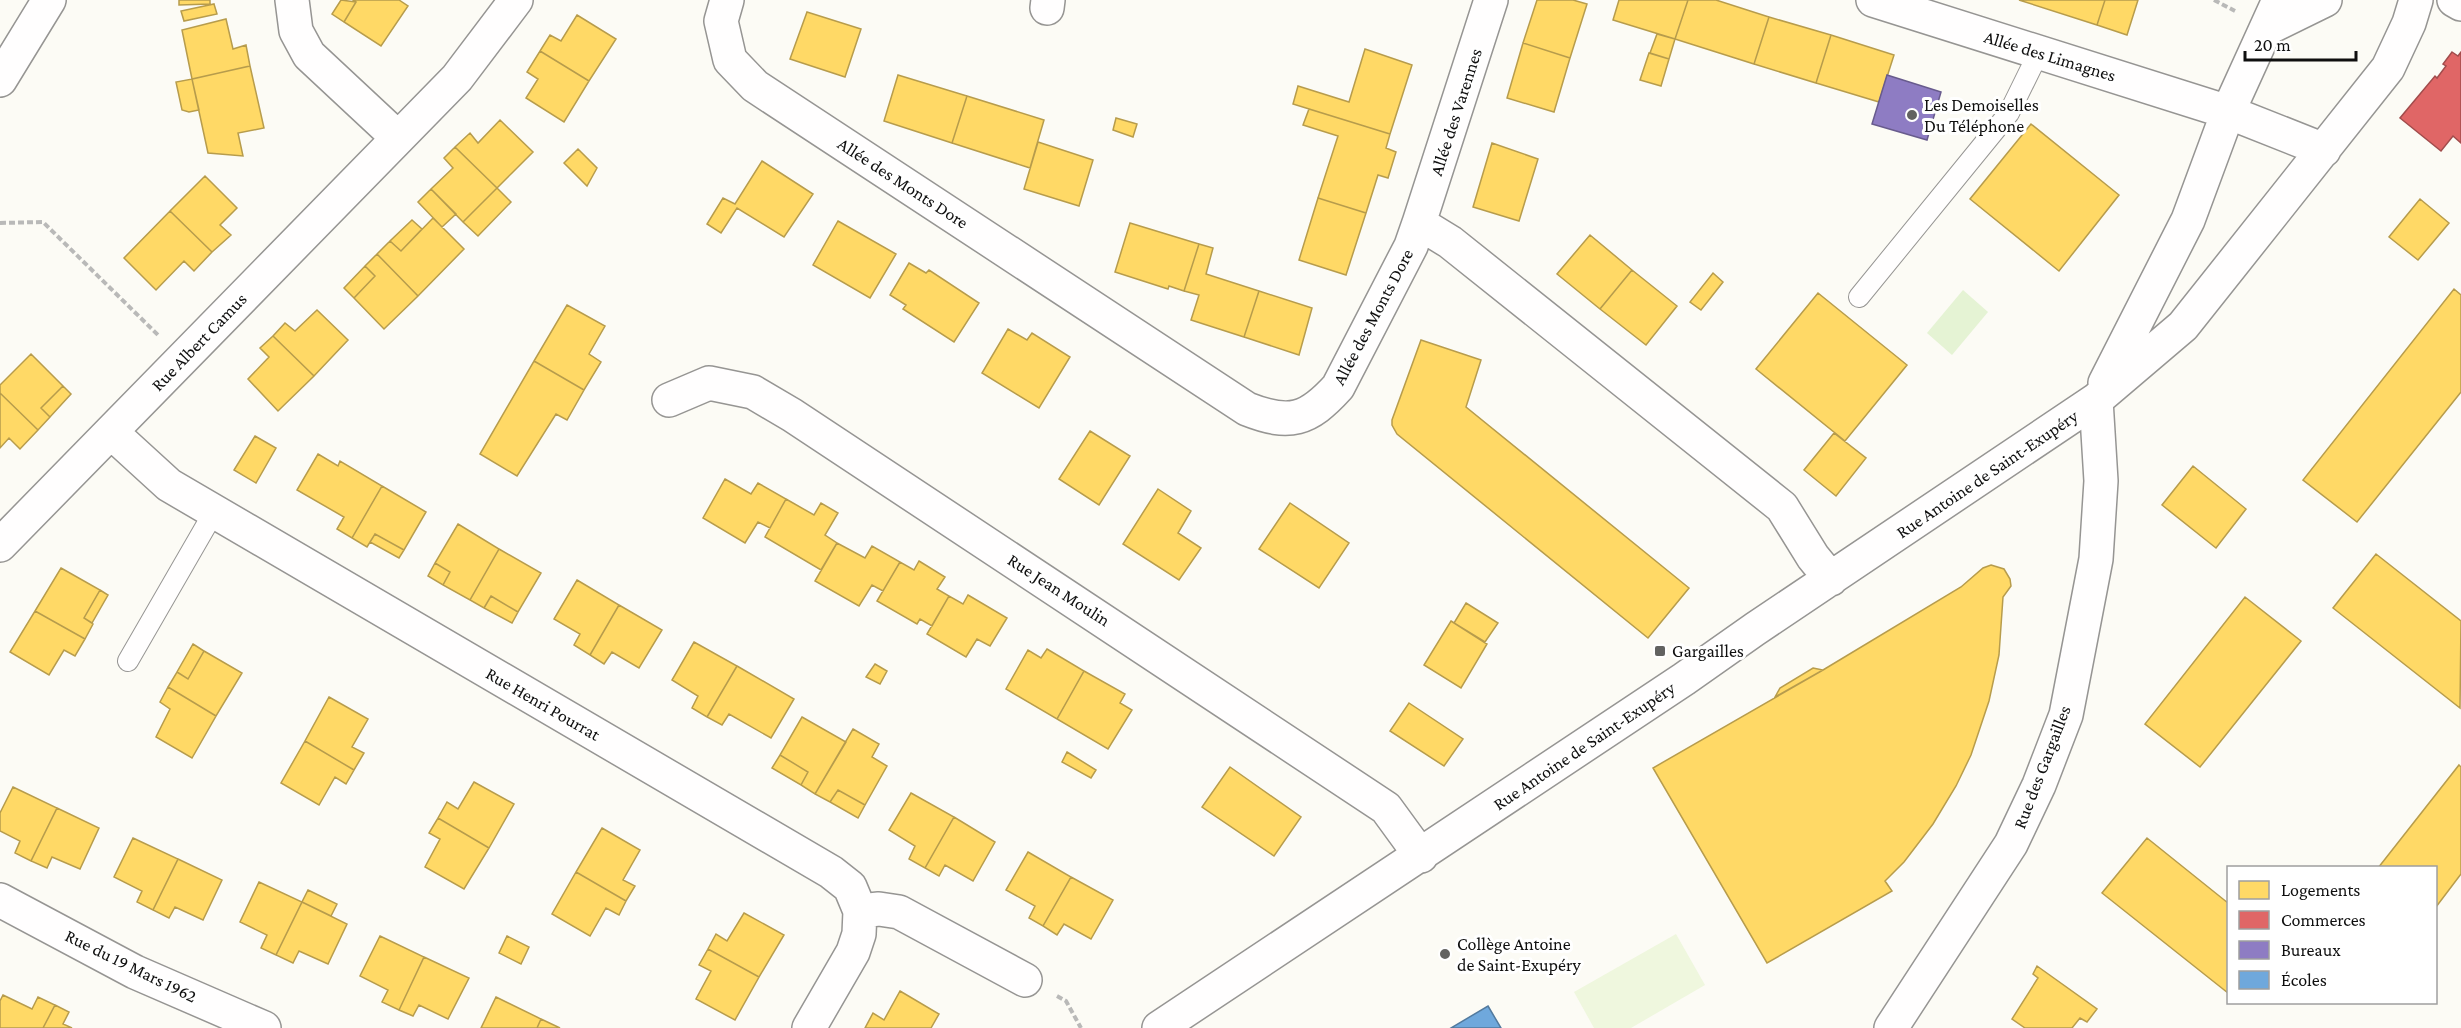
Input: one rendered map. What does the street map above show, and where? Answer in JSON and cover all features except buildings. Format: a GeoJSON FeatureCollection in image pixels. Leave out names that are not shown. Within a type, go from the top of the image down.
{"type":"FeatureCollection","features":[{"type":"Feature","properties":{"kind":"street"},"geometry":{"type":"LineString","coordinates":[[0,80],[49,0]]}},
{"type":"Feature","properties":{"kind":"street"},"geometry":{"type":"LineString","coordinates":[[292,0],[296,31],[309,55],[398,138]]}},
{"type":"Feature","properties":{"kind":"street","name":"Rue Albert Camus"},"geometry":{"type":"LineString","coordinates":[[0,545],[458,78],[516,0]]}},
{"type":"Feature","properties":{"kind":"street","name":"Allée des Monts Dore"},"geometry":{"type":"LineString","coordinates":[[727,0],[721,21],[729,60],[755,87],[1247,409],[1271,419],[1297,418],[1320,406],[1338,387],[1411,246],[1419,223]]}},
{"type":"Feature","properties":{"kind":"street","name":"Allée des Varennes"},"geometry":{"type":"LineString","coordinates":[[1419,223],[1491,0]]}},
{"type":"Feature","properties":{"kind":"street","name":"Allée des Limagnes"},"geometry":{"type":"LineString","coordinates":[[1873,0],[2228,112],[2324,150]]}},
{"type":"Feature","properties":{"kind":"street"},"geometry":{"type":"LineString","coordinates":[[2096,400],[2188,220],[2228,112],[2273,14],[2325,0]]}},
{"type":"Feature","properties":{"kind":"street","name":"Rue Antoine de Saint-Exupéry"},"geometry":{"type":"LineString","coordinates":[[1159,1028],[1354,897],[1421,856],[2096,400],[2183,326],[2324,150],[2388,68],[2409,23],[2416,0]]}},
{"type":"Feature","properties":{"kind":"street"},"geometry":{"type":"LineString","coordinates":[[2454,0],[2461,4]]}},
{"type":"Feature","properties":{"kind":"street"},"geometry":{"type":"LineString","coordinates":[[1419,223],[1450,242],[1782,507],[1813,557],[1830,579]]}},
{"type":"Feature","properties":{"kind":"street","name":"Rue Jean Moulin"},"geometry":{"type":"LineString","coordinates":[[669,400],[709,383],[753,392],[792,415],[1386,808],[1421,856]]}},
{"type":"Feature","properties":{"kind":"street","name":"Rue des Gargailles"},"geometry":{"type":"LineString","coordinates":[[1890,1028],[2011,844],[2039,785],[2066,715],[2096,559],[2102,481],[2096,400]]}},
{"type":"Feature","properties":{"kind":"street","name":"Rue Henri Pourrat"},"geometry":{"type":"LineString","coordinates":[[111,432],[169,485],[831,872],[850,887],[860,911]]}},
{"type":"Feature","properties":{"kind":"street","name":"Rue du 19 Mars 1962"},"geometry":{"type":"LineString","coordinates":[[0,900],[135,972],[264,1028]]}},
{"type":"Feature","properties":{"kind":"street"},"geometry":{"type":"LineString","coordinates":[[809,1028],[852,952],[859,934],[860,911],[879,909],[899,912],[1025,980]]}},
{"type":"Feature","properties":{"kind":"lane"},"geometry":{"type":"LineString","coordinates":[[1859,297],[2009,113],[2039,52]]}},
{"type":"Feature","properties":{"kind":"lane"},"geometry":{"type":"LineString","coordinates":[[128,661],[214,512]]}},
{"type":"Feature","properties":{"kind":"path"},"geometry":{"type":"LineString","coordinates":[[0,223],[43,222],[183,358]]}},
{"type":"Feature","properties":{"kind":"path"},"geometry":{"type":"LineString","coordinates":[[1066,1001],[1081,1028]]}},
{"type":"Feature","properties":{"kind":"green space"},"geometry":{"type":"Polygon","coordinates":[[[1963,290],[1988,312],[1952,355],[1927,333],[1963,290]]]}},
{"type":"Feature","properties":{"kind":"green space"},"geometry":{"type":"Polygon","coordinates":[[[1676,934],[1705,985],[1631,1028],[1594,1028],[1574,992],[1676,934]]]}},
{"type":"Feature","properties":{"kind":"place","name":"Les Demoiselles Du Téléphone"},"geometry":{"type":"Point","coordinates":[1912,115]}},
{"type":"Feature","properties":{"kind":"place","name":"Gargailles"},"geometry":{"type":"Point","coordinates":[1660,651]}},
{"type":"Feature","properties":{"kind":"place","name":"Collège Antoine de Saint-Exupéry"},"geometry":{"type":"Point","coordinates":[1445,954]}}]}
